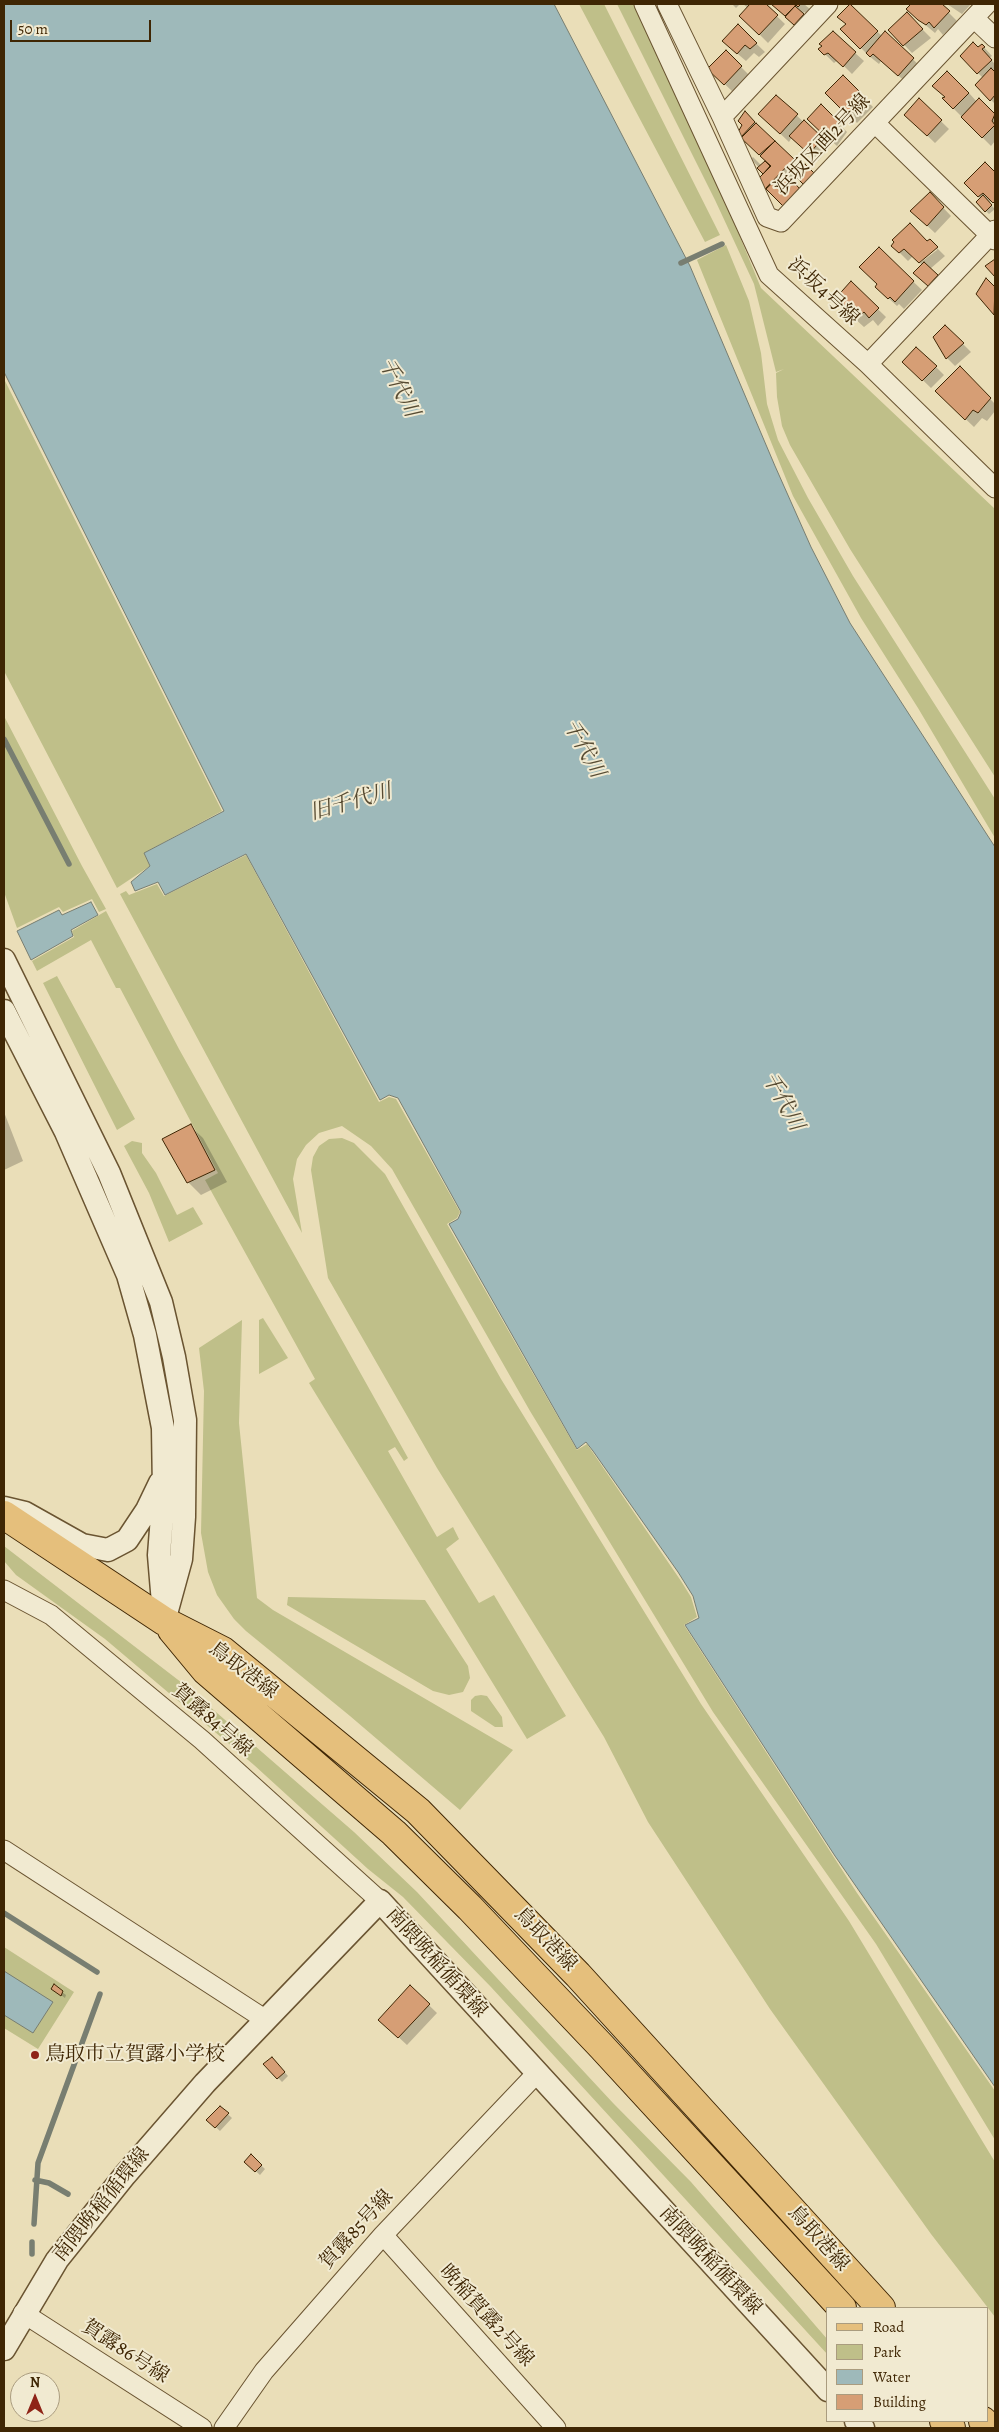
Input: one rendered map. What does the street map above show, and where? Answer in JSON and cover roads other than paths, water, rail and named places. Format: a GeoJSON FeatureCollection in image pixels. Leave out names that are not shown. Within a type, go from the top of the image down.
{"type":"FeatureCollection","features":[{"type":"Feature","properties":{"kind":"main road","name":"鳥取港線"},"geometry":{"type":"LineString","coordinates":[[4,1515],[164,1621],[223,1651],[418,1811],[578,1975],[880,2307]]}},
{"type":"Feature","properties":{"kind":"main road","name":"鳥取港線"},"geometry":{"type":"LineString","coordinates":[[164,1621],[206,1671],[394,1833],[470,1908],[622,2069],[841,2307]]}},
{"type":"Feature","properties":{"kind":"street","name":"浜坂4号線"},"geometry":{"type":"LineString","coordinates":[[644,4],[769,275],[868,364],[995,488]]}},
{"type":"Feature","properties":{"kind":"street","name":"浜坂区画2号線"},"geometry":{"type":"LineString","coordinates":[[668,4],[767,217],[781,222],[986,4]]}},
{"type":"Feature","properties":{"kind":"street"},"geometry":{"type":"LineString","coordinates":[[722,117],[828,4]]}},
{"type":"Feature","properties":{"kind":"street"},"geometry":{"type":"LineString","coordinates":[[974,18],[995,38]]}},
{"type":"Feature","properties":{"kind":"street"},"geometry":{"type":"LineString","coordinates":[[868,364],[994,235],[875,123]]}},
{"type":"Feature","properties":{"kind":"street"},"geometry":{"type":"LineString","coordinates":[[4,960],[9,982],[120,1200],[161,1302],[174,1357],[185,1420],[184,1517],[180,1560],[164,1621]]}},
{"type":"Feature","properties":{"kind":"street"},"geometry":{"type":"LineString","coordinates":[[4,1011],[66,1132],[128,1275],[145,1335],[161,1419],[164,1475],[160,1555],[164,1621]]}},
{"type":"Feature","properties":{"kind":"street"},"geometry":{"type":"LineString","coordinates":[[4,1508],[25,1513],[82,1545],[108,1550],[127,1540],[147,1510],[164,1475]]}},
{"type":"Feature","properties":{"kind":"street"},"geometry":{"type":"LineString","coordinates":[[4,1576],[10,1593]]}},
{"type":"Feature","properties":{"kind":"street","name":"賀露84号線"},"geometry":{"type":"LineString","coordinates":[[10,1593],[51,1615],[202,1740],[380,1902]]}},
{"type":"Feature","properties":{"kind":"street"},"geometry":{"type":"LineString","coordinates":[[4,1850],[266,2020]]}},
{"type":"Feature","properties":{"kind":"street","name":"南隈晩稲循環線"},"geometry":{"type":"LineString","coordinates":[[4,2349],[23,2313],[56,2260],[125,2175],[205,2083],[380,1902],[826,2388]]}},
{"type":"Feature","properties":{"kind":"street","name":"賀露85号線"},"geometry":{"type":"LineString","coordinates":[[224,2428],[264,2371],[382,2235],[537,2073]]}},
{"type":"Feature","properties":{"kind":"street","name":"晩稲賀露2号線"},"geometry":{"type":"LineString","coordinates":[[382,2235],[556,2428]]}},
{"type":"Feature","properties":{"kind":"street","name":"賀露86号線"},"geometry":{"type":"LineString","coordinates":[[23,2313],[202,2428]]}},
{"type":"Feature","properties":{"kind":"water"},"geometry":{"type":"Polygon","coordinates":[[[4,4],[554,4],[690,266],[811,547],[850,623],[995,847],[995,2087],[835,1856],[685,1625],[699,1618],[693,1596],[678,1572],[586,1442],[577,1449],[449,1224],[458,1219],[461,1212],[398,1098],[389,1095],[380,1100],[246,854],[165,895],[158,882],[135,891],[131,882],[150,866],[144,853],[224,811],[4,372],[4,4]]]}},
{"type":"Feature","properties":{"kind":"water"},"geometry":{"type":"Polygon","coordinates":[[[91,902],[98,915],[71,930],[73,936],[31,960],[17,931],[59,910],[62,915],[91,902]]]}},
{"type":"Feature","properties":{"kind":"water"},"geometry":{"type":"Polygon","coordinates":[[[4,1971],[53,2002],[33,2033],[4,2015],[4,1971]]]}},
{"type":"Feature","properties":{"kind":"waterway"},"geometry":{"type":"LineString","coordinates":[[681,263],[722,244]]}},
{"type":"Feature","properties":{"kind":"waterway"},"geometry":{"type":"LineString","coordinates":[[4,739],[69,864]]}},
{"type":"Feature","properties":{"kind":"waterway"},"geometry":{"type":"LineString","coordinates":[[4,1913],[97,1972]]}},
{"type":"Feature","properties":{"kind":"waterway"},"geometry":{"type":"LineString","coordinates":[[34,2224],[38,2163],[100,1994]]}},
{"type":"Feature","properties":{"kind":"waterway"},"geometry":{"type":"LineString","coordinates":[[35,2180],[49,2183],[68,2194]]}},
{"type":"Feature","properties":{"kind":"waterway"},"geometry":{"type":"LineString","coordinates":[[32,2242],[32,2254]]}},
{"type":"Feature","properties":{"kind":"place","name":"鳥取市立賀露小学校"},"geometry":{"type":"Point","coordinates":[35,2055]}},
{"type":"Feature","properties":{"kind":"water label","name":"千代川"},"geometry":{"type":"Point","coordinates":[398,388]}},
{"type":"Feature","properties":{"kind":"water label","name":"千代川"},"geometry":{"type":"Point","coordinates":[583,749]}},
{"type":"Feature","properties":{"kind":"water label","name":"旧千代川"},"geometry":{"type":"Point","coordinates":[351,803]}},
{"type":"Feature","properties":{"kind":"water label","name":"千代川"},"geometry":{"type":"Point","coordinates":[782,1102]}}]}
